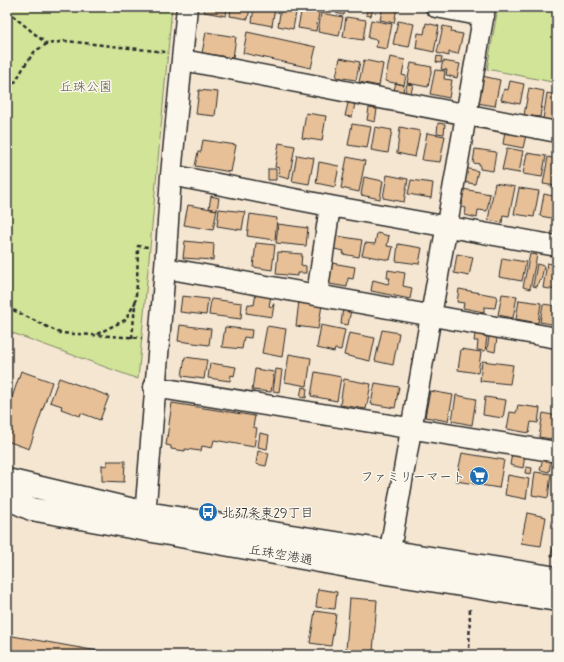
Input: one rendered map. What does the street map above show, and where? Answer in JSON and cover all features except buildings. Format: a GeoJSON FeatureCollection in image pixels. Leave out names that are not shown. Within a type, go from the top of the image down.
{"type":"FeatureCollection","features":[{"type":"Feature","properties":{"kind":"main road","name":"丘珠空港通"},"geometry":{"type":"LineString","coordinates":[[7,480],[145,521],[386,573],[557,600]]}},
{"type":"Feature","properties":{"kind":"main road","name":"丘珠空港通"},"geometry":{"type":"LineString","coordinates":[[7,498],[31,509],[145,521],[390,552],[557,578]]}},
{"type":"Feature","properties":{"kind":"street"},"geometry":{"type":"LineString","coordinates":[[145,521],[154,387],[165,268],[177,56],[187,7]]}},
{"type":"Feature","properties":{"kind":"street"},"geometry":{"type":"LineString","coordinates":[[386,573],[484,12],[436,7]]}},
{"type":"Feature","properties":{"kind":"street"},"geometry":{"type":"LineString","coordinates":[[177,56],[557,132]]}},
{"type":"Feature","properties":{"kind":"street"},"geometry":{"type":"LineString","coordinates":[[171,175],[330,206],[557,246]]}},
{"type":"Feature","properties":{"kind":"street"},"geometry":{"type":"LineString","coordinates":[[317,295],[330,206]]}},
{"type":"Feature","properties":{"kind":"street"},"geometry":{"type":"LineString","coordinates":[[165,268],[557,338]]}},
{"type":"Feature","properties":{"kind":"street"},"geometry":{"type":"LineString","coordinates":[[154,387],[557,452]]}},
{"type":"Feature","properties":{"kind":"path"},"geometry":{"type":"LineString","coordinates":[[7,11],[47,44]]}},
{"type":"Feature","properties":{"kind":"path"},"geometry":{"type":"LineString","coordinates":[[7,96],[24,65],[35,51],[47,44],[66,41],[177,56]]}},
{"type":"Feature","properties":{"kind":"path"},"geometry":{"type":"LineString","coordinates":[[132,338],[136,303],[138,246],[153,248]]}},
{"type":"Feature","properties":{"kind":"path"},"geometry":{"type":"LineString","coordinates":[[95,335],[125,320],[136,303]]}},
{"type":"Feature","properties":{"kind":"path"},"geometry":{"type":"LineString","coordinates":[[7,307],[60,333],[145,338]]}},
{"type":"Feature","properties":{"kind":"path"},"geometry":{"type":"LineString","coordinates":[[469,655],[470,586]]}},
{"type":"Feature","properties":{"kind":"green space","name":"丘珠公園"},"geometry":{"type":"Polygon","coordinates":[[[7,7],[172,7],[138,379],[7,331],[7,7]]]}},
{"type":"Feature","properties":{"kind":"green space"},"geometry":{"type":"Polygon","coordinates":[[[498,7],[557,7],[557,83],[487,69],[498,7]]]}},
{"type":"Feature","properties":{"kind":"place","name":"ファミリーマート"},"geometry":{"type":"Point","coordinates":[479,476]}},
{"type":"Feature","properties":{"kind":"place","name":"北37条東29丁目"},"geometry":{"type":"Point","coordinates":[208,512]}}]}
